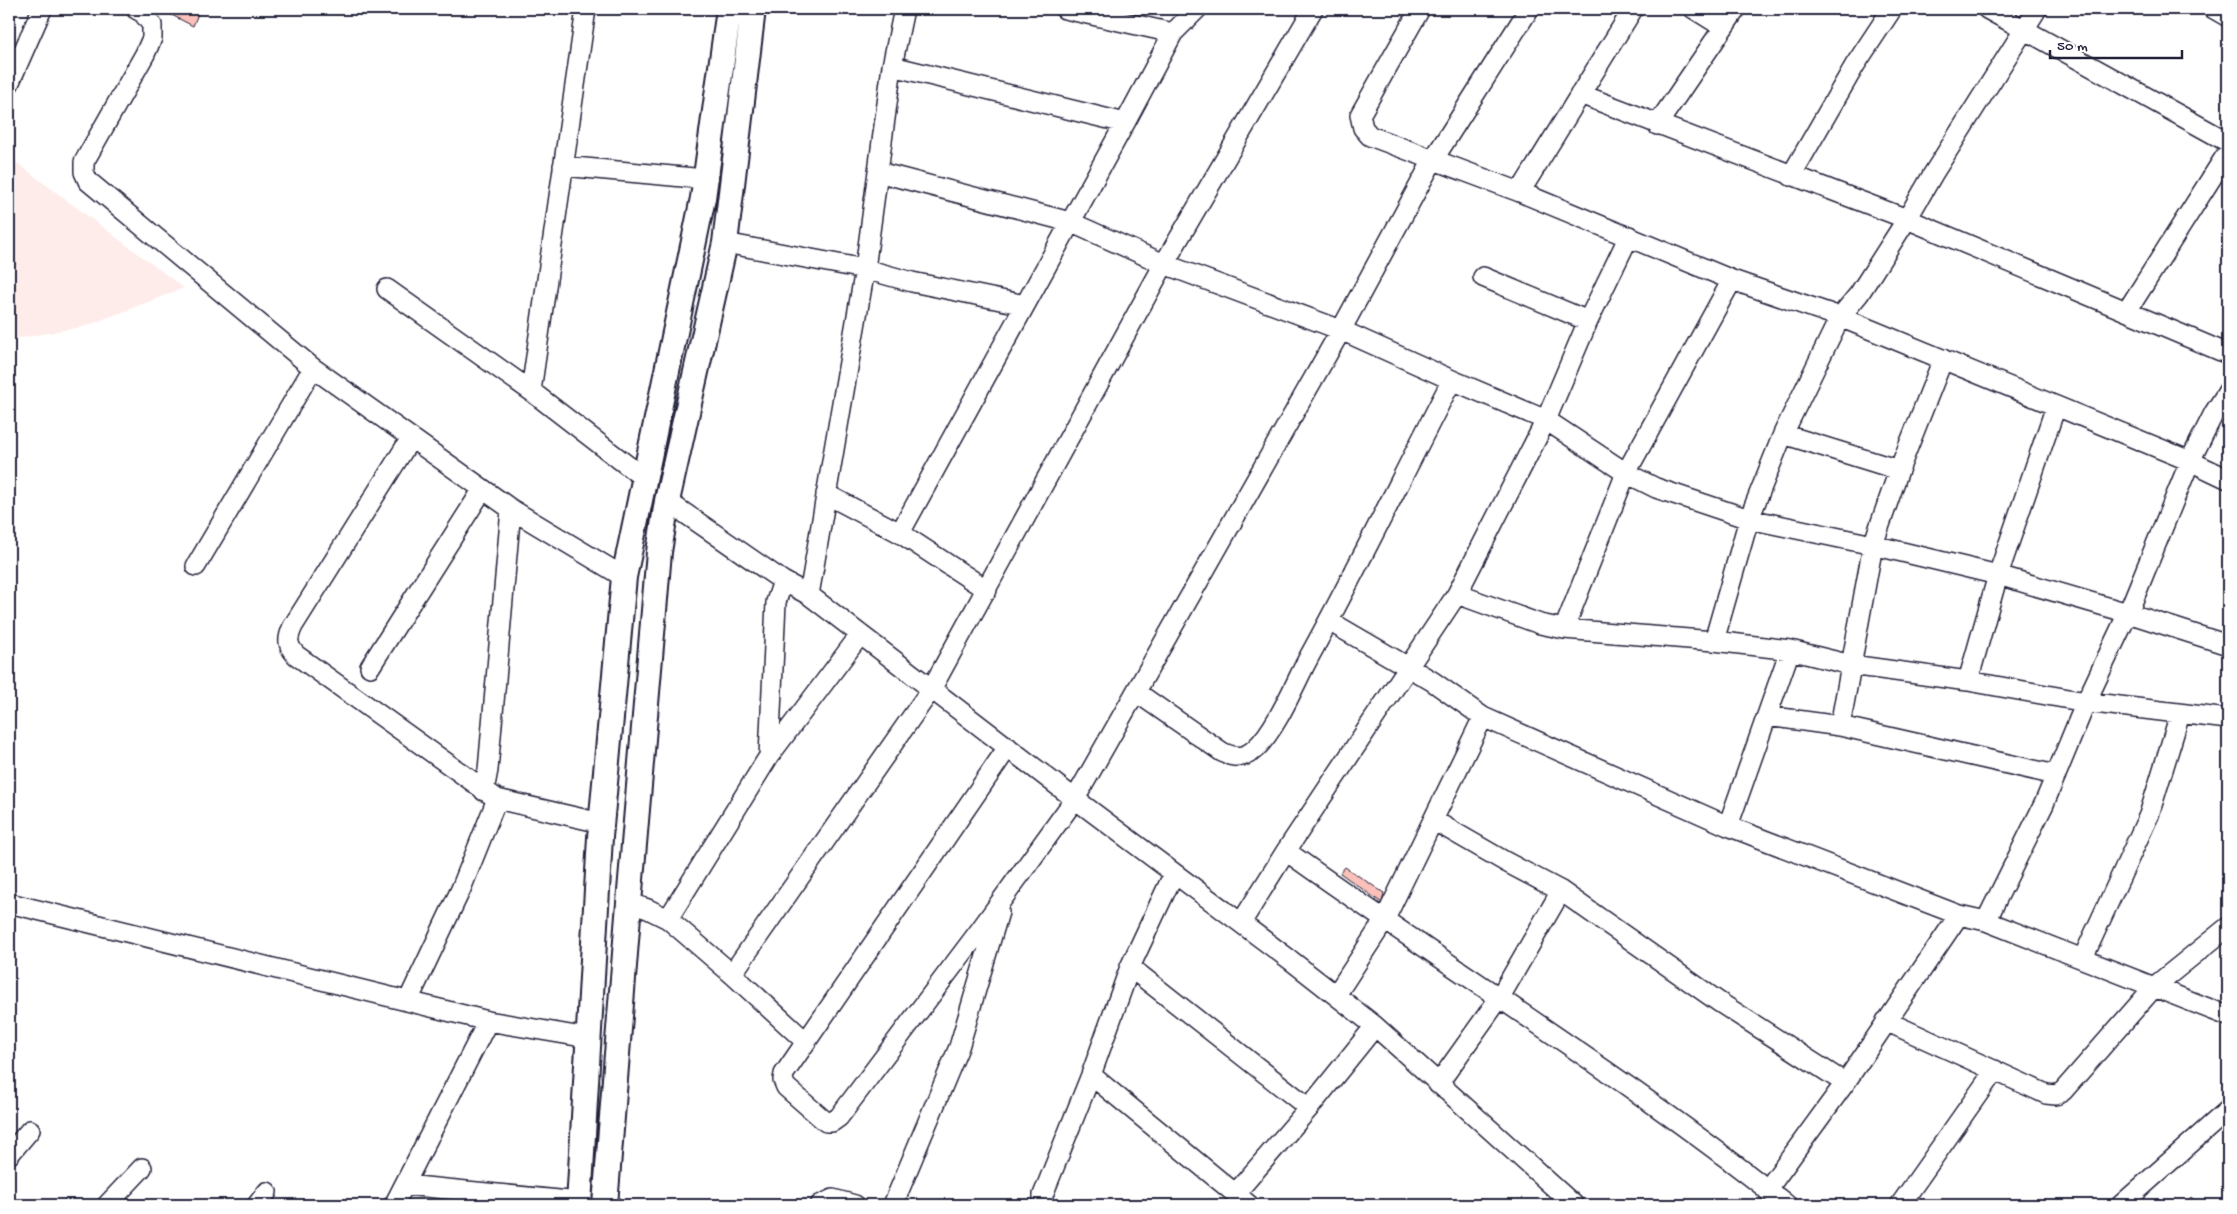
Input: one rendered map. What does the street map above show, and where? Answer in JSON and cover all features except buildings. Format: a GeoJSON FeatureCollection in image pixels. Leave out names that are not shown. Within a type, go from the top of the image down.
{"type":"FeatureCollection","features":[{"type":"Feature","properties":{"kind":"main road"},"geometry":{"type":"LineString","coordinates":[[580,1204],[601,823],[624,578],[705,179],[729,9]]}},
{"type":"Feature","properties":{"kind":"main road"},"geometry":{"type":"LineString","coordinates":[[605,1205],[628,903],[659,552],[667,502],[725,244],[753,9]]}},
{"type":"Feature","properties":{"kind":"street"},"geometry":{"type":"LineString","coordinates":[[9,84],[42,9]]}},
{"type":"Feature","properties":{"kind":"street"},"geometry":{"type":"LineString","coordinates":[[136,9],[143,13],[152,25],[152,38],[145,54],[84,162],[84,172],[88,181],[313,368],[511,509],[624,578]]}},
{"type":"Feature","properties":{"kind":"street"},"geometry":{"type":"LineString","coordinates":[[531,390],[586,9]]}},
{"type":"Feature","properties":{"kind":"street"},"geometry":{"type":"LineString","coordinates":[[809,595],[865,269],[892,66],[904,9]]}},
{"type":"Feature","properties":{"kind":"street"},"geometry":{"type":"LineString","coordinates":[[1065,9],[1173,33]]}},
{"type":"Feature","properties":{"kind":"street"},"geometry":{"type":"LineString","coordinates":[[900,533],[1173,33],[1197,9]]}},
{"type":"Feature","properties":{"kind":"street"},"geometry":{"type":"LineString","coordinates":[[732,974],[932,688],[1164,264],[1313,9]]}},
{"type":"Feature","properties":{"kind":"street"},"geometry":{"type":"LineString","coordinates":[[1420,9],[1360,115],[1363,128],[1370,136],[1520,192],[1732,280],[1840,316],[2190,461],[2228,479]]}},
{"type":"Feature","properties":{"kind":"street"},"geometry":{"type":"LineString","coordinates":[[1008,747],[784,1074],[783,1080],[786,1088],[826,1122],[832,1122],[839,1116],[1075,799],[1341,330],[1433,160],[1529,9]]}},
{"type":"Feature","properties":{"kind":"street"},"geometry":{"type":"LineString","coordinates":[[1520,192],[1633,9]]}},
{"type":"Feature","properties":{"kind":"street"},"geometry":{"type":"LineString","coordinates":[[1694,9],[1723,28]]}},
{"type":"Feature","properties":{"kind":"street"},"geometry":{"type":"LineString","coordinates":[[1657,125],[1736,9]]}},
{"type":"Feature","properties":{"kind":"street"},"geometry":{"type":"LineString","coordinates":[[1791,176],[1855,64],[1892,9]]}},
{"type":"Feature","properties":{"kind":"street"},"geometry":{"type":"LineString","coordinates":[[1987,9],[2228,142]]}},
{"type":"Feature","properties":{"kind":"street"},"geometry":{"type":"LineString","coordinates":[[1714,641],[1749,520],[1783,434],[1840,316],[1859,294],[2023,28],[2037,9]]}},
{"type":"Feature","properties":{"kind":"street"},"geometry":{"type":"LineString","coordinates":[[2214,9],[2228,17]]}},
{"type":"Feature","properties":{"kind":"street"},"geometry":{"type":"LineString","coordinates":[[892,66],[1125,123]]}},
{"type":"Feature","properties":{"kind":"street"},"geometry":{"type":"LineString","coordinates":[[1580,94],[1907,219],[2228,354]]}},
{"type":"Feature","properties":{"kind":"street"},"geometry":{"type":"LineString","coordinates":[[2127,311],[2228,152]]}},
{"type":"Feature","properties":{"kind":"street"},"geometry":{"type":"LineString","coordinates":[[563,166],[705,179]]}},
{"type":"Feature","properties":{"kind":"street"},"geometry":{"type":"LineString","coordinates":[[878,172],[1070,222],[1164,264],[1341,330],[1546,420],[1626,473],[1656,488],[1749,520],[1873,544],[1998,575],[2228,645]]}},
{"type":"Feature","properties":{"kind":"street"},"geometry":{"type":"LineString","coordinates":[[1241,923],[1286,851],[1457,594],[1546,420],[1588,321],[1629,236]]}},
{"type":"Feature","properties":{"kind":"street"},"geometry":{"type":"LineString","coordinates":[[725,244],[865,269],[912,282],[1025,305]]}},
{"type":"Feature","properties":{"kind":"street"},"geometry":{"type":"LineString","coordinates":[[1483,277],[1588,321]]}},
{"type":"Feature","properties":{"kind":"street"},"geometry":{"type":"LineString","coordinates":[[1564,629],[1626,473],[1732,280]]}},
{"type":"Feature","properties":{"kind":"street"},"geometry":{"type":"LineString","coordinates":[[387,289],[531,390],[645,479]]}},
{"type":"Feature","properties":{"kind":"street"},"geometry":{"type":"LineString","coordinates":[[1840,726],[1873,544],[1899,470],[1943,360]]}},
{"type":"Feature","properties":{"kind":"street"},"geometry":{"type":"LineString","coordinates":[[196,566],[313,368]]}},
{"type":"Feature","properties":{"kind":"street"},"geometry":{"type":"LineString","coordinates":[[1136,692],[1232,757],[1242,757],[1255,749],[1273,725],[1329,621],[1452,380]]}},
{"type":"Feature","properties":{"kind":"street"},"geometry":{"type":"LineString","coordinates":[[1986,922],[2044,804],[2086,702],[2128,613],[2190,461],[2214,413],[2228,391]]}},
{"type":"Feature","properties":{"kind":"street"},"geometry":{"type":"LineString","coordinates":[[1968,681],[1998,575],[2056,406]]}},
{"type":"Feature","properties":{"kind":"street"},"geometry":{"type":"LineString","coordinates":[[1783,434],[1899,470]]}},
{"type":"Feature","properties":{"kind":"street"},"geometry":{"type":"LineString","coordinates":[[412,438],[292,626],[288,637],[289,647],[296,655],[490,795],[601,823]]}},
{"type":"Feature","properties":{"kind":"street"},"geometry":{"type":"LineString","coordinates":[[370,667],[483,489]]}},
{"type":"Feature","properties":{"kind":"street"},"geometry":{"type":"LineString","coordinates":[[826,494],[900,533],[987,590]]}},
{"type":"Feature","properties":{"kind":"street"},"geometry":{"type":"LineString","coordinates":[[667,502],[783,581],[809,595],[1376,1026],[1574,1205]]}},
{"type":"Feature","properties":{"kind":"street"},"geometry":{"type":"LineString","coordinates":[[408,1002],[461,889],[490,795],[488,770],[511,509]]}},
{"type":"Feature","properties":{"kind":"street"},"geometry":{"type":"LineString","coordinates":[[769,756],[776,602],[783,581]]}},
{"type":"Feature","properties":{"kind":"street"},"geometry":{"type":"LineString","coordinates":[[1457,594],[1540,624],[1564,629],[1714,641],[1790,650],[1851,665],[1968,681],[2086,702],[2228,720]]}},
{"type":"Feature","properties":{"kind":"street"},"geometry":{"type":"LineString","coordinates":[[1329,621],[1408,669],[1432,681],[1483,717],[1728,826],[1959,915],[1986,922],[2082,958],[2228,1016]]}},
{"type":"Feature","properties":{"kind":"street"},"geometry":{"type":"LineString","coordinates":[[668,919],[769,756],[860,635]]}},
{"type":"Feature","properties":{"kind":"street"},"geometry":{"type":"LineString","coordinates":[[1728,826],[1790,650]]}},
{"type":"Feature","properties":{"kind":"street"},"geometry":{"type":"LineString","coordinates":[[2082,958],[2149,815],[2180,714]]}},
{"type":"Feature","properties":{"kind":"street"},"geometry":{"type":"LineString","coordinates":[[1767,716],[1840,726],[2056,775]]}},
{"type":"Feature","properties":{"kind":"street"},"geometry":{"type":"LineString","coordinates":[[1336,995],[1384,921],[1483,717]]}},
{"type":"Feature","properties":{"kind":"street"},"geometry":{"type":"LineString","coordinates":[[1433,820],[1561,891],[1719,1002],[1845,1083]]}},
{"type":"Feature","properties":{"kind":"street"},"geometry":{"type":"LineString","coordinates":[[1286,851],[1384,921],[1500,997],[1658,1109],[1786,1205]]}},
{"type":"Feature","properties":{"kind":"street"},"geometry":{"type":"LineString","coordinates":[[1043,1205],[1043,1195],[1091,1076],[1130,967],[1174,873]]}},
{"type":"Feature","properties":{"kind":"street"},"geometry":{"type":"LineString","coordinates":[[1438,1084],[1500,997],[1561,891]]}},
{"type":"Feature","properties":{"kind":"street"},"geometry":{"type":"LineString","coordinates":[[893,1205],[959,1047],[1002,899]]}},
{"type":"Feature","properties":{"kind":"street"},"geometry":{"type":"LineString","coordinates":[[9,903],[488,1021],[588,1038]]}},
{"type":"Feature","properties":{"kind":"street"},"geometry":{"type":"LineString","coordinates":[[628,903],[648,909],[668,919],[805,1041]]}},
{"type":"Feature","properties":{"kind":"street"},"geometry":{"type":"LineString","coordinates":[[1767,1190],[1845,1083],[1959,915]]}},
{"type":"Feature","properties":{"kind":"street"},"geometry":{"type":"LineString","coordinates":[[1886,1022],[2046,1094],[2056,1095],[2064,1091],[2155,986],[2228,926]]}},
{"type":"Feature","properties":{"kind":"street"},"geometry":{"type":"LineString","coordinates":[[1130,967],[1309,1108]]}},
{"type":"Feature","properties":{"kind":"street"},"geometry":{"type":"LineString","coordinates":[[394,1205],[488,1021]]}},
{"type":"Feature","properties":{"kind":"street"},"geometry":{"type":"LineString","coordinates":[[1091,1076],[1242,1199],[1309,1108],[1376,1026]]}},
{"type":"Feature","properties":{"kind":"street"},"geometry":{"type":"LineString","coordinates":[[1900,1205],[1995,1070]]}},
{"type":"Feature","properties":{"kind":"street"},"geometry":{"type":"LineString","coordinates":[[2122,1205],[2228,1110]]}},
{"type":"Feature","properties":{"kind":"street"},"geometry":{"type":"LineString","coordinates":[[9,1155],[30,1130]]}},
{"type":"Feature","properties":{"kind":"street"},"geometry":{"type":"LineString","coordinates":[[107,1205],[142,1168]]}},
{"type":"Feature","properties":{"kind":"street"},"geometry":{"type":"LineString","coordinates":[[405,1185],[509,1200],[580,1204]]}},
{"type":"Feature","properties":{"kind":"street"},"geometry":{"type":"LineString","coordinates":[[820,1205],[833,1199],[855,1205]]}},
{"type":"Feature","properties":{"kind":"shaded area"},"geometry":{"type":"Polygon","coordinates":[[[9,157],[184,288],[86,326],[9,340],[9,157]]]}}]}
